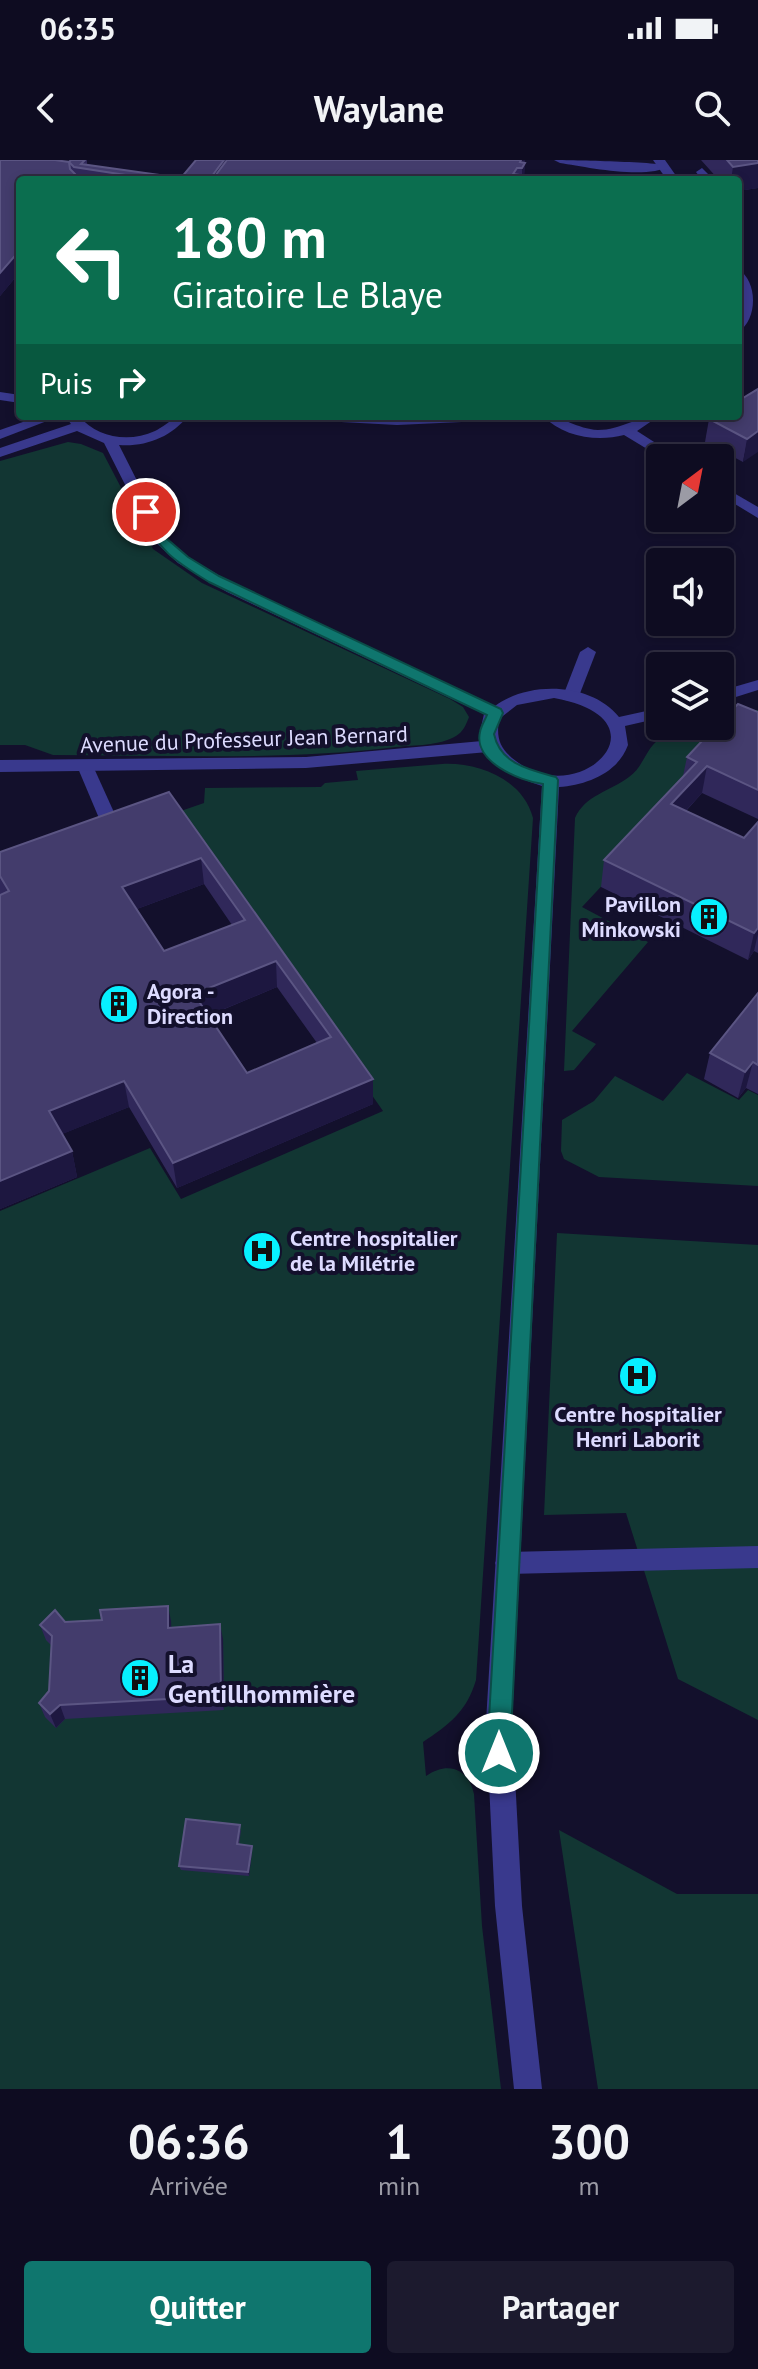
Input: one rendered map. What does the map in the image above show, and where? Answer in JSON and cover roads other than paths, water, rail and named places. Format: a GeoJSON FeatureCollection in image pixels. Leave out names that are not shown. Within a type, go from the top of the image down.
{"type":"FeatureCollection","features":[{"type":"Feature","properties":{"kind":"street"},"geometry":{"type":"LineString","coordinates":[[560,160],[627,168],[661,163]]}},
{"type":"Feature","properties":{"kind":"street"},"geometry":{"type":"LineString","coordinates":[[742,281],[751,300],[742,322]]}},
{"type":"Feature","properties":{"kind":"street"},"geometry":{"type":"LineString","coordinates":[[0,435],[42,420]]}},
{"type":"Feature","properties":{"kind":"street"},"geometry":{"type":"LineString","coordinates":[[0,453],[75,421],[109,439],[134,440],[157,435],[177,420]]}},
{"type":"Feature","properties":{"kind":"street"},"geometry":{"type":"LineString","coordinates":[[378,420],[419,420]]}},
{"type":"Feature","properties":{"kind":"street"},"geometry":{"type":"LineString","coordinates":[[557,420],[570,428],[589,433],[628,431],[646,420]]}},
{"type":"Feature","properties":{"kind":"street"},"geometry":{"type":"LineString","coordinates":[[628,431],[649,444]]}},
{"type":"Feature","properties":{"kind":"street"},"geometry":{"type":"LineString","coordinates":[[109,439],[160,540],[183,560],[232,589],[496,713]]}},
{"type":"Feature","properties":{"kind":"street"},"geometry":{"type":"LineString","coordinates":[[734,498],[758,514]]}},
{"type":"Feature","properties":{"kind":"street"},"geometry":{"type":"LineString","coordinates":[[571,696],[588,652]]}},
{"type":"Feature","properties":{"kind":"street"},"geometry":{"type":"LineString","coordinates":[[734,693],[758,685]]}},
{"type":"Feature","properties":{"kind":"street"},"geometry":{"type":"LineString","coordinates":[[554,693],[571,696],[605,711],[615,723],[620,746],[614,759],[587,776],[551,780],[512,770],[498,759],[489,746],[486,734],[496,713],[506,704],[528,696],[554,693]]}},
{"type":"Feature","properties":{"kind":"street"},"geometry":{"type":"LineString","coordinates":[[615,723],[646,716]]}},
{"type":"Feature","properties":{"kind":"street","name":"Avenue du Professeur Jean Bernard"},"geometry":{"type":"LineString","coordinates":[[0,766],[316,771],[489,746]]}},
{"type":"Feature","properties":{"kind":"street"},"geometry":{"type":"LineString","coordinates":[[85,766],[113,830]]}},
{"type":"Feature","properties":{"kind":"street"},"geometry":{"type":"LineString","coordinates":[[528,2089],[508,1926],[499,1816],[499,1722],[551,780]]}},
{"type":"Feature","properties":{"kind":"street"},"geometry":{"type":"LineString","coordinates":[[507,1563],[758,1557]]}},
{"type":"Feature","properties":{"kind":"place","name":"Pavillon Minkowski"},"geometry":{"type":"Point","coordinates":[709,917]}},
{"type":"Feature","properties":{"kind":"place","name":"Agora - Direction"},"geometry":{"type":"Point","coordinates":[119,1004]}},
{"type":"Feature","properties":{"kind":"place","name":"Centre hospitalier de la Milétrie"},"geometry":{"type":"Point","coordinates":[262,1251]}},
{"type":"Feature","properties":{"kind":"place","name":"Centre hospitalier Henri Laborit"},"geometry":{"type":"Point","coordinates":[638,1376]}},
{"type":"Feature","properties":{"kind":"place","name":"La Gentillhommière"},"geometry":{"type":"Point","coordinates":[140,1678]}}]}
